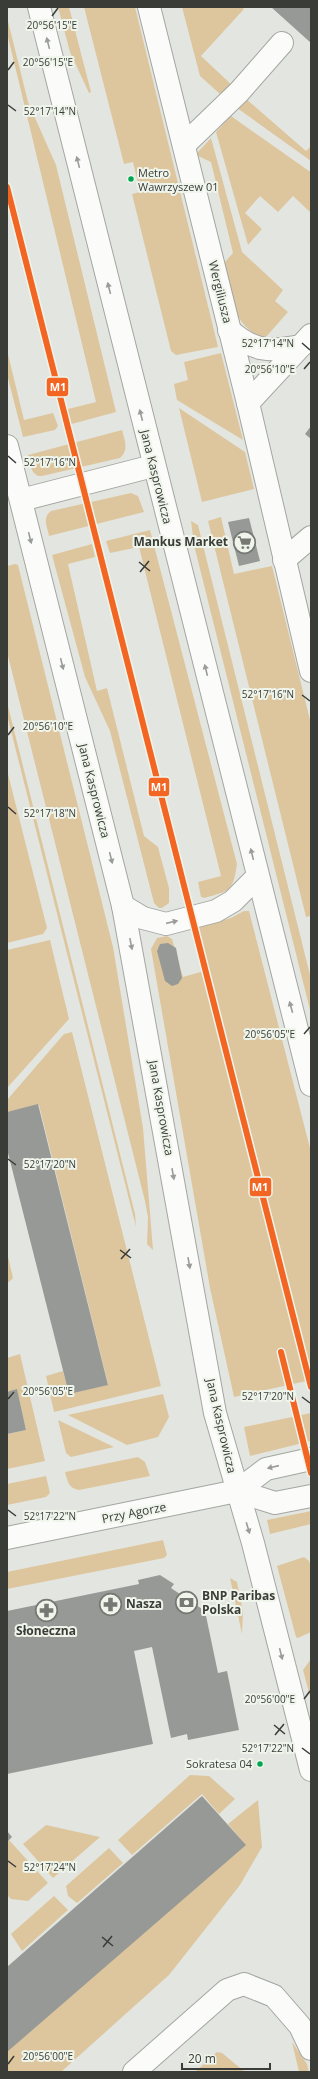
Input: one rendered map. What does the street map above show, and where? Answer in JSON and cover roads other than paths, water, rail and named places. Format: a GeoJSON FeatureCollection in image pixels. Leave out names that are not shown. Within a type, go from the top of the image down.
{"type":"FeatureCollection","features":[{"type":"Feature","properties":{"kind":"main road","name":"Jana Kasprowicza"},"geometry":{"type":"LineString","coordinates":[[39,7],[153,466],[311,1085]]}},
{"type":"Feature","properties":{"kind":"main road","name":"Wergiliusza"},"geometry":{"type":"LineString","coordinates":[[149,7],[248,403],[311,671]]}},
{"type":"Feature","properties":{"kind":"main road"},"geometry":{"type":"LineString","coordinates":[[184,144],[239,92],[282,43]]}},
{"type":"Feature","properties":{"kind":"main road"},"geometry":{"type":"LineString","coordinates":[[229,330],[241,341],[266,350],[281,350],[306,340]]}},
{"type":"Feature","properties":{"kind":"main road"},"geometry":{"type":"LineString","coordinates":[[248,403],[306,340]]}},
{"type":"Feature","properties":{"kind":"main road","name":"Jana Kasprowicza"},"geometry":{"type":"LineString","coordinates":[[7,446],[14,501],[123,906],[215,1412],[257,1560],[311,1770]]}},
{"type":"Feature","properties":{"kind":"main road"},"geometry":{"type":"LineString","coordinates":[[14,501],[153,466]]}},
{"type":"Feature","properties":{"kind":"main road"},"geometry":{"type":"LineString","coordinates":[[284,560],[311,538]]}},
{"type":"Feature","properties":{"kind":"main road"},"geometry":{"type":"LineString","coordinates":[[123,906],[143,918],[166,924],[216,911],[234,901],[258,877]]}},
{"type":"Feature","properties":{"kind":"main road"},"geometry":{"type":"LineString","coordinates":[[237,1491],[266,1468],[311,1458]]}},
{"type":"Feature","properties":{"kind":"main road"},"geometry":{"type":"LineString","coordinates":[[237,1491],[275,1503],[311,1496]]}},
{"type":"Feature","properties":{"kind":"main road","name":"Przy Agorze"},"geometry":{"type":"LineString","coordinates":[[7,1538],[237,1491]]}},
{"type":"Feature","properties":{"kind":"main road"},"geometry":{"type":"LineString","coordinates":[[134,2072],[227,1990],[244,1984],[274,1996],[300,2026],[311,2049]]}},
{"type":"Feature","properties":{"kind":"place","name":"Metro Wawrzyszew 01"},"geometry":{"type":"Point","coordinates":[131,179]}},
{"type":"Feature","properties":{"kind":"place","name":"Mankus Market"},"geometry":{"type":"Point","coordinates":[244,542]}},
{"type":"Feature","properties":{"kind":"place","name":"BNP Paribas Polska"},"geometry":{"type":"Point","coordinates":[187,1603]}},
{"type":"Feature","properties":{"kind":"place","name":"Nasza"},"geometry":{"type":"Point","coordinates":[111,1604]}},
{"type":"Feature","properties":{"kind":"place","name":"Słoneczna"},"geometry":{"type":"Point","coordinates":[46,1610]}},
{"type":"Feature","properties":{"kind":"place","name":"Sokratesa 04"},"geometry":{"type":"Point","coordinates":[260,1764]}}]}
